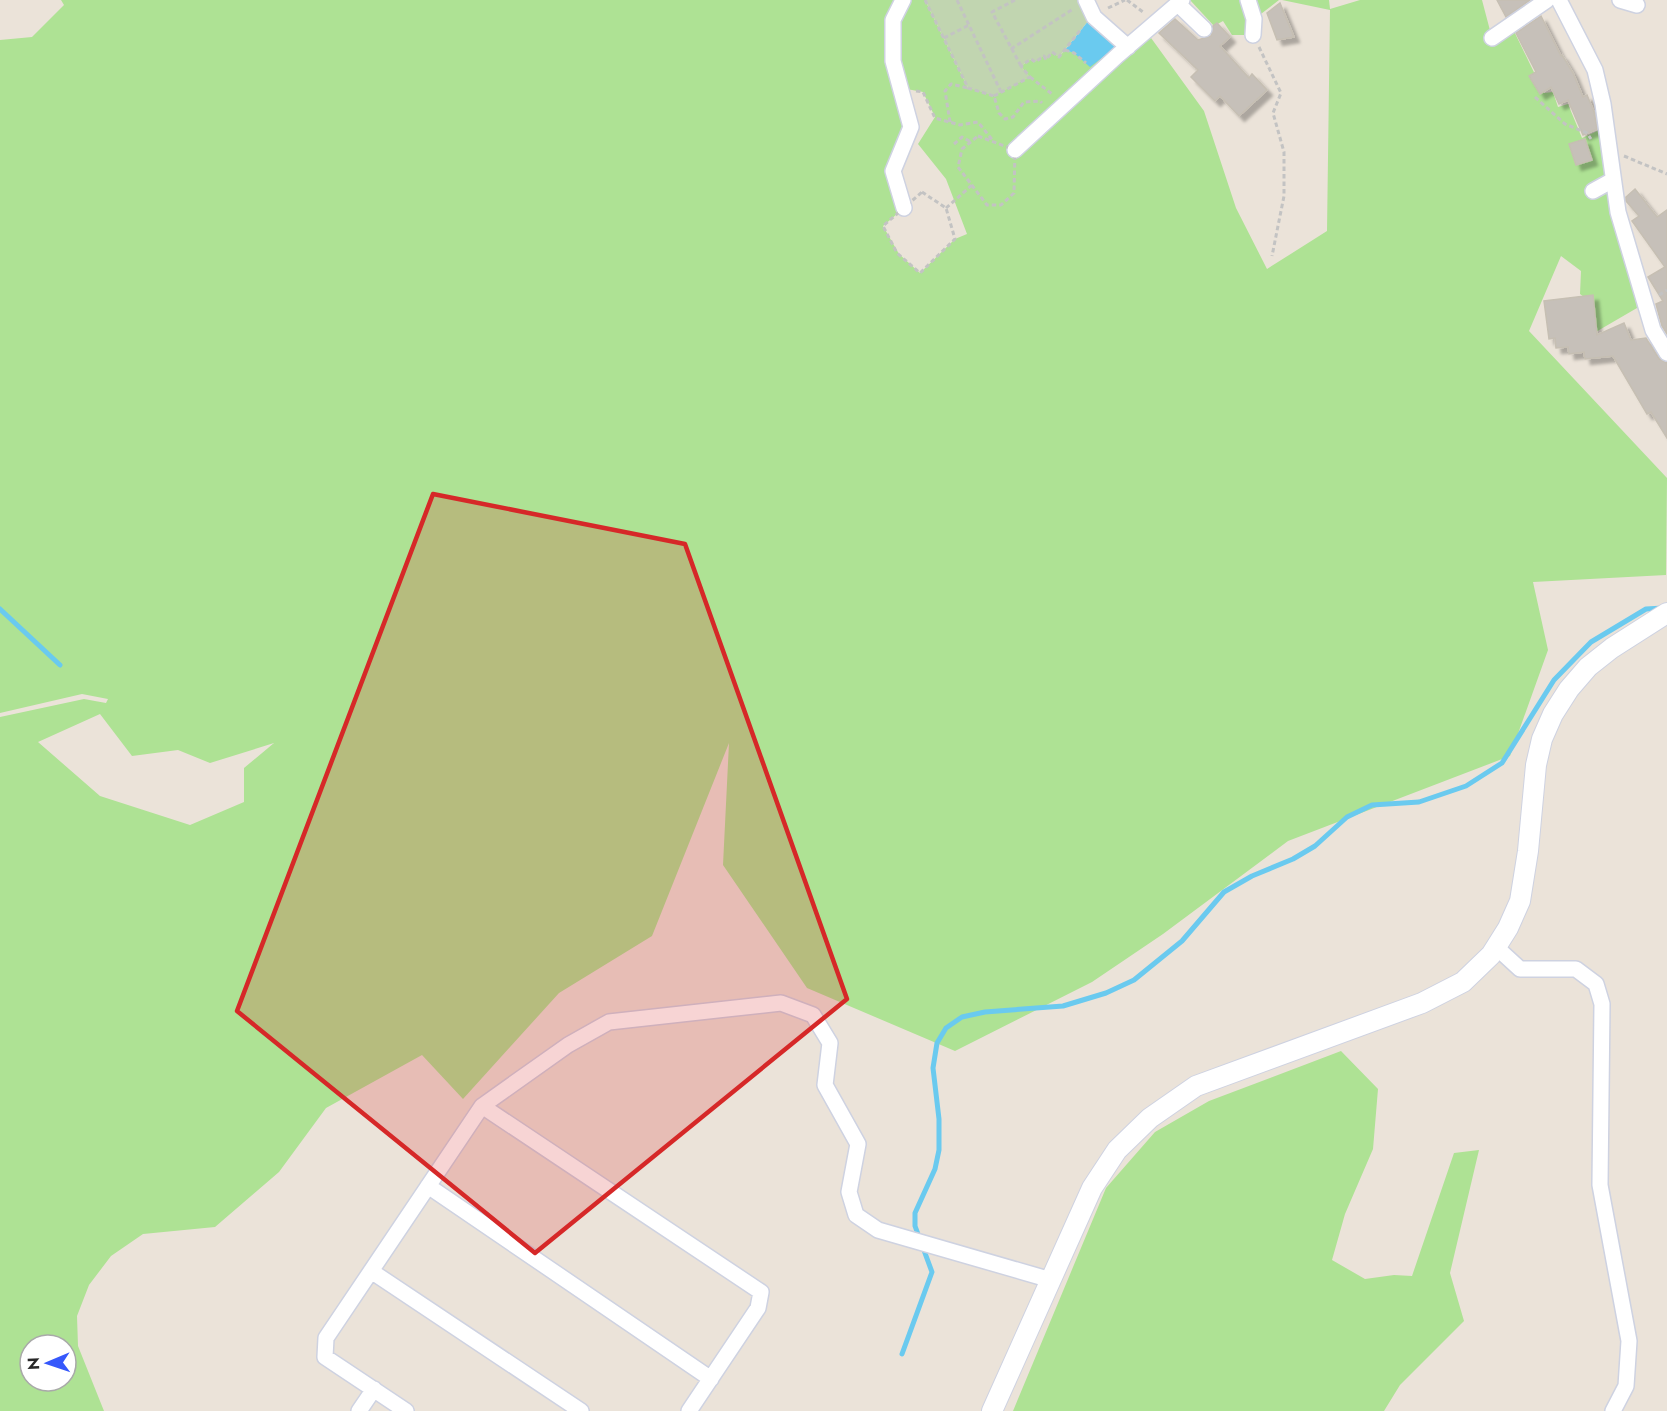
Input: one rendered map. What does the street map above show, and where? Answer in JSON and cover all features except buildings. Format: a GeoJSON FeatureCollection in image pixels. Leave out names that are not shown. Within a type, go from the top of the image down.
{"type":"FeatureCollection","features":[{"type":"Feature","properties":{"kind":"street"},"geometry":{"type":"LineString","coordinates":[[903,0],[893,20],[892,61],[911,127],[893,171],[904,208]]}},
{"type":"Feature","properties":{"kind":"street"},"geometry":{"type":"LineString","coordinates":[[1248,0],[1254,19],[1253,35]]}},
{"type":"Feature","properties":{"kind":"street"},"geometry":{"type":"LineString","coordinates":[[1492,38],[1547,0]]}},
{"type":"Feature","properties":{"kind":"street"},"geometry":{"type":"LineString","coordinates":[[1559,0],[1595,70],[1603,104],[1618,212],[1653,330],[1667,353]]}},
{"type":"Feature","properties":{"kind":"street"},"geometry":{"type":"LineString","coordinates":[[1620,0],[1637,5]]}},
{"type":"Feature","properties":{"kind":"street"},"geometry":{"type":"LineString","coordinates":[[1015,150],[1128,46],[1180,2],[1204,29]]}},
{"type":"Feature","properties":{"kind":"street"},"geometry":{"type":"LineString","coordinates":[[1088,5],[1128,46]]}},
{"type":"Feature","properties":{"kind":"street"},"geometry":{"type":"LineString","coordinates":[[1593,191],[1613,180]]}},
{"type":"Feature","properties":{"kind":"street"},"geometry":{"type":"LineString","coordinates":[[992,1411],[1092,1188],[1117,1150],[1150,1118],[1196,1086],[1422,1003],[1463,982],[1491,955],[1520,901],[1528,851],[1536,765],[1542,739],[1553,714],[1569,689],[1588,667],[1612,648],[1667,614]]}},
{"type":"Feature","properties":{"kind":"street"},"geometry":{"type":"LineString","coordinates":[[1496,947],[1520,969],[1576,969],[1596,984],[1602,1004],[1600,1185],[1629,1341],[1626,1386],[1613,1411]]}},
{"type":"Feature","properties":{"kind":"street"},"geometry":{"type":"LineString","coordinates":[[406,1411],[325,1357],[326,1338],[482,1107],[568,1045],[609,1022],[781,1003],[813,1015],[830,1044],[825,1085],[858,1144],[849,1192],[856,1215],[878,1230],[1051,1280]]}},
{"type":"Feature","properties":{"kind":"street"},"geometry":{"type":"LineString","coordinates":[[482,1107],[761,1292],[758,1308],[689,1411]]}},
{"type":"Feature","properties":{"kind":"street"},"geometry":{"type":"LineString","coordinates":[[428,1186],[711,1379]]}},
{"type":"Feature","properties":{"kind":"street"},"geometry":{"type":"LineString","coordinates":[[370,1271],[581,1411]]}},
{"type":"Feature","properties":{"kind":"street"},"geometry":{"type":"LineString","coordinates":[[359,1411],[374,1389]]}},
{"type":"Feature","properties":{"kind":"path"},"geometry":{"type":"LineString","coordinates":[[925,0],[969,88]]}},
{"type":"Feature","properties":{"kind":"path"},"geometry":{"type":"LineString","coordinates":[[957,0],[1001,92]]}},
{"type":"Feature","properties":{"kind":"path"},"geometry":{"type":"LineString","coordinates":[[1015,0],[992,12],[1021,66],[1061,108]]}},
{"type":"Feature","properties":{"kind":"path"},"geometry":{"type":"LineString","coordinates":[[1130,1],[1157,22]]}},
{"type":"Feature","properties":{"kind":"path"},"geometry":{"type":"LineString","coordinates":[[1011,49],[1088,5]]}},
{"type":"Feature","properties":{"kind":"path"},"geometry":{"type":"LineString","coordinates":[[1021,66],[1031,59],[1035,62],[1044,56],[1046,60],[1052,52],[1059,57],[1088,5]]}},
{"type":"Feature","properties":{"kind":"path"},"geometry":{"type":"LineString","coordinates":[[944,38],[969,25]]}},
{"type":"Feature","properties":{"kind":"path"},"geometry":{"type":"LineString","coordinates":[[1253,35],[1281,93],[1274,113],[1284,152],[1284,196],[1272,256]]}},
{"type":"Feature","properties":{"kind":"path"},"geometry":{"type":"LineString","coordinates":[[950,122],[945,91],[951,84],[994,96],[1030,77]]}},
{"type":"Feature","properties":{"kind":"path"},"geometry":{"type":"LineString","coordinates":[[900,88],[923,92],[935,118],[960,125],[978,122],[995,143]]}},
{"type":"Feature","properties":{"kind":"path"},"geometry":{"type":"LineString","coordinates":[[994,96],[999,113],[1005,119],[1014,117],[1024,102],[1040,101],[1061,108]]}},
{"type":"Feature","properties":{"kind":"path"},"geometry":{"type":"LineString","coordinates":[[1535,97],[1565,124],[1587,133],[1595,147],[1609,149],[1667,174]]}},
{"type":"Feature","properties":{"kind":"path"},"geometry":{"type":"LineString","coordinates":[[978,136],[1015,150],[1014,193],[1001,205],[987,205],[958,167],[962,149],[978,136]]}},
{"type":"Feature","properties":{"kind":"path"},"geometry":{"type":"LineString","coordinates":[[954,144],[962,137],[971,142]]}},
{"type":"Feature","properties":{"kind":"path"},"geometry":{"type":"LineString","coordinates":[[946,208],[972,185]]}},
{"type":"Feature","properties":{"kind":"path"},"geometry":{"type":"LineString","coordinates":[[922,192],[946,208],[955,239],[920,273],[897,253],[882,226],[922,192]]}},
{"type":"Feature","properties":{"kind":"highlighted area"},"geometry":{"type":"Polygon","coordinates":[[[433,494],[685,544],[847,999],[535,1253],[237,1011],[433,494]]]}},
{"type":"Feature","properties":{"kind":"green space"},"geometry":{"type":"Polygon","coordinates":[[[61,0],[925,0],[968,88],[1029,77],[1021,66],[1031,59],[1052,52],[1059,57],[1065,50],[1074,53],[1112,51],[1146,31],[1204,111],[1236,208],[1267,269],[1327,231],[1330,10],[1282,0],[1329,0],[1330,9],[1360,0],[1482,0],[1492,38],[1511,25],[1544,93],[1553,92],[1558,107],[1568,104],[1582,138],[1606,127],[1641,292],[1635,296],[1637,308],[1594,333],[1592,303],[1580,294],[1581,271],[1561,256],[1529,331],[1667,478],[1666,575],[1533,582],[1548,650],[1510,756],[1288,841],[1163,934],[1092,982],[955,1051],[807,988],[723,865],[729,743],[652,936],[559,993],[463,1099],[422,1055],[326,1108],[279,1172],[215,1227],[143,1234],[111,1256],[89,1285],[77,1316],[78,1333],[18,1333],[18,1393],[78,1393],[78,1346],[104,1411],[0,1411],[0,717],[84,699],[106,703],[108,699],[82,694],[0,713],[0,40],[32,37],[64,5],[61,0]],[[901,88],[911,127],[893,172],[904,208],[883,226],[899,254],[920,273],[955,239],[967,234],[946,179],[918,144],[935,117],[923,92],[901,88]],[[100,714],[38,742],[100,796],[190,825],[244,802],[244,768],[274,743],[210,763],[178,750],[132,756],[100,714]]]}},
{"type":"Feature","properties":{"kind":"green space"},"geometry":{"type":"Polygon","coordinates":[[[925,0],[1086,0],[1093,15],[1059,57],[1052,53],[1046,60],[1044,56],[1035,62],[1031,59],[1021,66],[1030,77],[994,96],[968,88],[925,0]]]}},
{"type":"Feature","properties":{"kind":"green space"},"geometry":{"type":"Polygon","coordinates":[[[1190,0],[1279,0],[1253,20],[1253,35],[1232,35],[1223,21],[1214,26],[1190,0]]]}},
{"type":"Feature","properties":{"kind":"green space"},"geometry":{"type":"Polygon","coordinates":[[[1341,1051],[1378,1089],[1373,1149],[1345,1214],[1332,1260],[1365,1279],[1394,1275],[1412,1276],[1454,1153],[1479,1150],[1450,1273],[1464,1321],[1400,1385],[1384,1411],[1013,1411],[1106,1188],[1155,1132],[1209,1101],[1341,1051]]]}},
{"type":"Feature","properties":{"kind":"water"},"geometry":{"type":"Polygon","coordinates":[[[1093,15],[1123,42],[1090,67],[1074,53],[1065,50],[1093,15]]]}},
{"type":"Feature","properties":{"kind":"waterway"},"geometry":{"type":"LineString","coordinates":[[902,1354],[932,1272],[915,1226],[915,1213],[935,1169],[939,1150],[939,1119],[933,1068],[937,1043],[946,1028],[962,1017],[985,1012],[1063,1006],[1106,993],[1134,980],[1182,941],[1224,892],[1315,846],[1347,817],[1372,805],[1419,802],[1466,786],[1502,763],[1554,680],[1591,642],[1646,609],[1663,608]]}},
{"type":"Feature","properties":{"kind":"waterway"},"geometry":{"type":"LineString","coordinates":[[0,609],[60,665]]}}]}
